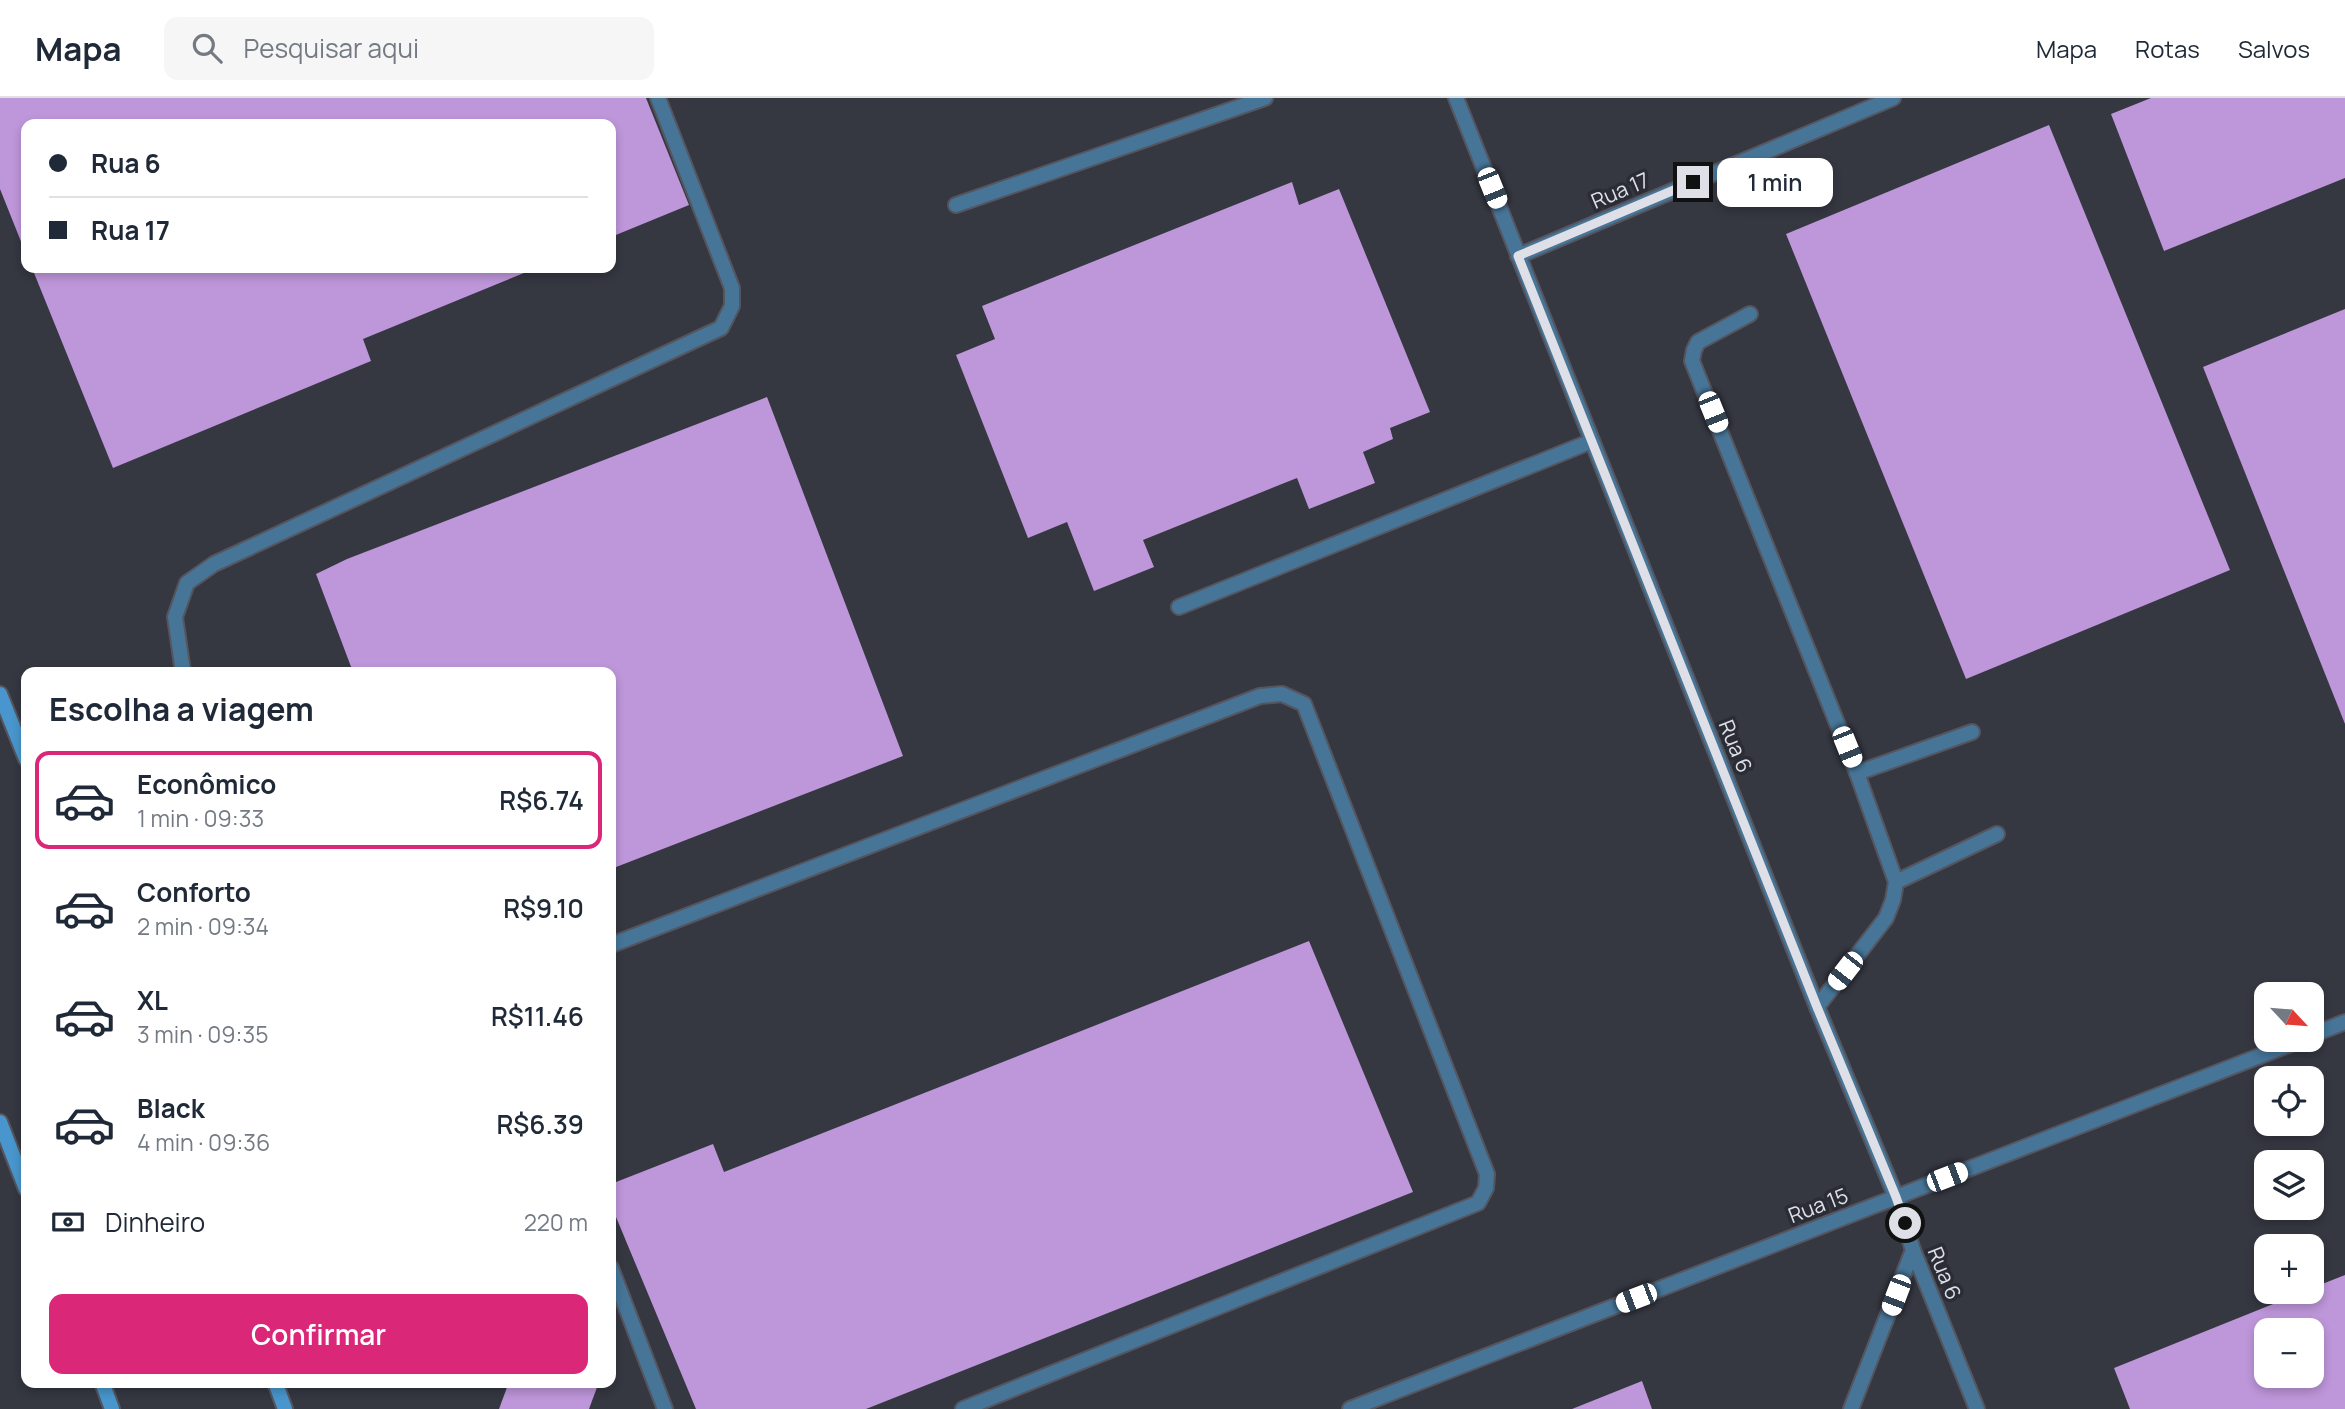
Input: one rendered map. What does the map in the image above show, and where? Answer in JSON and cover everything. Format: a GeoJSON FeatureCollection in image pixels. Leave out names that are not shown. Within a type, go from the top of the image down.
{"type":"FeatureCollection","features":[{"type":"Feature","properties":{"kind":"street"},"geometry":{"type":"LineString","coordinates":[[182,667],[175,617],[187,583],[214,564],[721,327],[732,306],[732,288],[658,98]]}},
{"type":"Feature","properties":{"kind":"street"},"geometry":{"type":"LineString","coordinates":[[956,205],[1265,98]]}},
{"type":"Feature","properties":{"kind":"street","name":"Rua 6"},"geometry":{"type":"LineString","coordinates":[[1456,98],[1817,1007],[1896,1197],[1913,1250],[1978,1409]]}},
{"type":"Feature","properties":{"kind":"street","name":"Rua 17"},"geometry":{"type":"LineString","coordinates":[[1518,256],[1893,98]]}},
{"type":"Feature","properties":{"kind":"street"},"geometry":{"type":"LineString","coordinates":[[1750,314],[1698,342],[1692,361],[1857,773],[1896,882],[1894,900],[1886,918],[1817,1007]]}},
{"type":"Feature","properties":{"kind":"street"},"geometry":{"type":"LineString","coordinates":[[1179,607],[1592,441]]}},
{"type":"Feature","properties":{"kind":"street"},"geometry":{"type":"LineString","coordinates":[[0,694],[21,746]]}},
{"type":"Feature","properties":{"kind":"street"},"geometry":{"type":"LineString","coordinates":[[616,943],[1260,696],[1282,694],[1304,704],[1487,1174],[1486,1188],[1478,1203],[963,1409]]}},
{"type":"Feature","properties":{"kind":"street"},"geometry":{"type":"LineString","coordinates":[[1857,773],[1972,732]]}},
{"type":"Feature","properties":{"kind":"street"},"geometry":{"type":"LineString","coordinates":[[1896,882],[1997,834]]}},
{"type":"Feature","properties":{"kind":"street"},"geometry":{"type":"LineString","coordinates":[[2324,1030],[2345,1022]]}},
{"type":"Feature","properties":{"kind":"street","name":"Rua 15"},"geometry":{"type":"LineString","coordinates":[[1350,1409],[2270,1052]]}},
{"type":"Feature","properties":{"kind":"street"},"geometry":{"type":"LineString","coordinates":[[0,1122],[21,1176]]}},
{"type":"Feature","properties":{"kind":"street"},"geometry":{"type":"LineString","coordinates":[[1851,1409],[1913,1250]]}},
{"type":"Feature","properties":{"kind":"street"},"geometry":{"type":"LineString","coordinates":[[616,1281],[665,1409]]}},
{"type":"Feature","properties":{"kind":"street"},"geometry":{"type":"LineString","coordinates":[[104,1388],[112,1409]]}},
{"type":"Feature","properties":{"kind":"street"},"geometry":{"type":"LineString","coordinates":[[277,1388],[285,1409]]}},
{"type":"Feature","properties":{"kind":"building"},"geometry":{"type":"Polygon","coordinates":[[[0,98],[646,98],[689,205],[616,235],[616,119],[21,119],[21,242],[0,189],[0,98]]]}},
{"type":"Feature","properties":{"kind":"building"},"geometry":{"type":"Polygon","coordinates":[[[2151,98],[2345,98],[2345,178],[2164,251],[2111,114],[2151,98]]]}},
{"type":"Feature","properties":{"kind":"building"},"geometry":{"type":"Polygon","coordinates":[[[2049,125],[2230,570],[1966,679],[1786,234],[2049,125]]]}},
{"type":"Feature","properties":{"kind":"building"},"geometry":{"type":"Polygon","coordinates":[[[1292,182],[1299,205],[1339,189],[1430,412],[1390,428],[1393,439],[1363,452],[1375,483],[1309,509],[1297,478],[1143,540],[1154,567],[1094,591],[1067,522],[1028,538],[956,355],[995,339],[982,306],[1292,182]]]}},
{"type":"Feature","properties":{"kind":"building"},"geometry":{"type":"Polygon","coordinates":[[[34,273],[524,273],[363,339],[371,361],[113,468],[34,273]]]}},
{"type":"Feature","properties":{"kind":"building"},"geometry":{"type":"Polygon","coordinates":[[[2345,309],[2345,724],[2203,367],[2345,309]]]}},
{"type":"Feature","properties":{"kind":"building"},"geometry":{"type":"Polygon","coordinates":[[[767,397],[903,756],[616,867],[616,667],[351,667],[316,574],[347,559],[767,397]]]}},
{"type":"Feature","properties":{"kind":"building"},"geometry":{"type":"Polygon","coordinates":[[[1309,941],[1413,1192],[866,1409],[696,1409],[616,1217],[616,1182],[713,1144],[724,1172],[1309,941]]]}},
{"type":"Feature","properties":{"kind":"building"},"geometry":{"type":"Polygon","coordinates":[[[2345,1275],[2345,1409],[2130,1409],[2114,1368],[2273,1304],[2324,1304],[2324,1283],[2345,1275]]]}},
{"type":"Feature","properties":{"kind":"building"},"geometry":{"type":"Polygon","coordinates":[[[1642,1381],[1652,1409],[1572,1409],[1642,1381]]]}},
{"type":"Feature","properties":{"kind":"building"},"geometry":{"type":"Polygon","coordinates":[[[507,1388],[597,1388],[589,1409],[499,1409],[507,1388]]]}},
{"type":"Feature","properties":{"kind":"route"},"geometry":{"type":"LineString","coordinates":[[1693,182],[1518,256],[1905,1223]]}}]}
